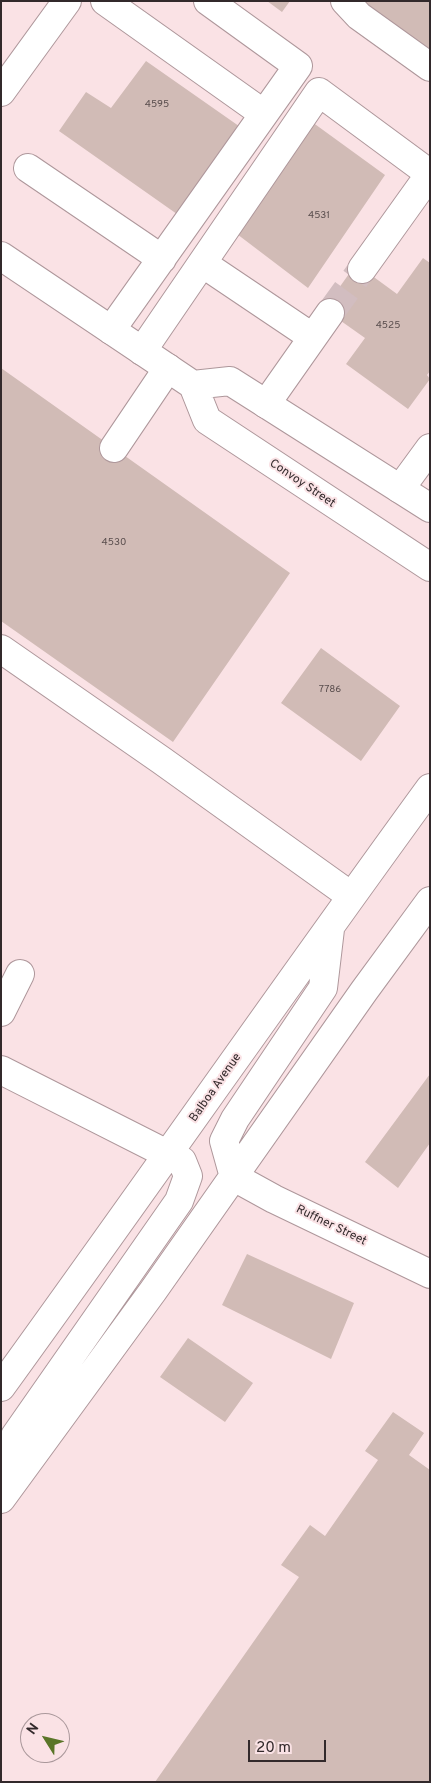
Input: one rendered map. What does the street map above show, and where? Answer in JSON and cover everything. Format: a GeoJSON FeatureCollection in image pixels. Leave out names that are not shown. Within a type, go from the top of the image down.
{"type":"FeatureCollection","features":[{"type":"Feature","properties":{"kind":"main road"},"geometry":{"type":"LineString","coordinates":[[1,92],[67,1]]}},
{"type":"Feature","properties":{"kind":"main road"},"geometry":{"type":"LineString","coordinates":[[105,1],[264,114]]}},
{"type":"Feature","properties":{"kind":"main road"},"geometry":{"type":"LineString","coordinates":[[112,330],[298,66],[208,1]]}},
{"type":"Feature","properties":{"kind":"main road"},"geometry":{"type":"LineString","coordinates":[[345,1],[359,16],[430,67]]}},
{"type":"Feature","properties":{"kind":"main road"},"geometry":{"type":"LineString","coordinates":[[142,351],[319,92],[430,174],[362,268]]}},
{"type":"Feature","properties":{"kind":"main road"},"geometry":{"type":"LineString","coordinates":[[28,168],[162,259]]}},
{"type":"Feature","properties":{"kind":"main road"},"geometry":{"type":"LineString","coordinates":[[1,256],[193,385],[230,381],[430,508]]}},
{"type":"Feature","properties":{"kind":"main road"},"geometry":{"type":"LineString","coordinates":[[202,263],[312,337]]}},
{"type":"Feature","properties":{"kind":"main road"},"geometry":{"type":"LineString","coordinates":[[266,404],[330,313]]}},
{"type":"Feature","properties":{"kind":"main road"},"geometry":{"type":"LineString","coordinates":[[114,448],[168,368]]}},
{"type":"Feature","properties":{"kind":"main road","name":"Convoy Street"},"geometry":{"type":"LineString","coordinates":[[193,385],[207,420],[430,567]]}},
{"type":"Feature","properties":{"kind":"main road"},"geometry":{"type":"LineString","coordinates":[[400,489],[430,448]]}},
{"type":"Feature","properties":{"kind":"main road"},"geometry":{"type":"LineString","coordinates":[[1,649],[351,896]]}},
{"type":"Feature","properties":{"kind":"main road","name":"Balboa Avenue"},"geometry":{"type":"LineString","coordinates":[[1,1387],[430,788]]}},
{"type":"Feature","properties":{"kind":"main road"},"geometry":{"type":"LineString","coordinates":[[1,1499],[234,1177],[364,991],[430,901]]}},
{"type":"Feature","properties":{"kind":"main road"},"geometry":{"type":"LineString","coordinates":[[234,1177],[224,1141],[235,1119],[323,988],[330,926]]}},
{"type":"Feature","properties":{"kind":"main road"},"geometry":{"type":"LineString","coordinates":[[1,1012],[20,974]]}},
{"type":"Feature","properties":{"kind":"main road"},"geometry":{"type":"LineString","coordinates":[[1,1472],[15,1436],[178,1201],[188,1176],[182,1161],[4,1077]]}},
{"type":"Feature","properties":{"kind":"main road","name":"Ruffner Street"},"geometry":{"type":"LineString","coordinates":[[234,1177],[274,1199],[430,1274]]}},
{"type":"Feature","properties":{"kind":"building"},"geometry":{"type":"Polygon","coordinates":[[[267,1],[290,1],[282,12],[267,1]]]}},
{"type":"Feature","properties":{"kind":"building"},"geometry":{"type":"Polygon","coordinates":[[[364,1],[430,1],[430,50],[363,3],[364,1]]]}},
{"type":"Feature","properties":{"kind":"building"},"geometry":{"type":"Polygon","coordinates":[[[146,61],[246,131],[184,219],[59,131],[86,92],[111,108],[146,61]]]}},
{"type":"Feature","properties":{"kind":"building"},"geometry":{"type":"Polygon","coordinates":[[[312,122],[385,175],[308,288],[233,231],[312,122]]]}},
{"type":"Feature","properties":{"kind":"building"},"geometry":{"type":"Polygon","coordinates":[[[423,258],[430,263],[430,371],[427,375],[430,379],[408,409],[346,364],[365,338],[324,309],[356,264],[397,294],[423,258]]]}},
{"type":"Feature","properties":{"kind":"building"},"geometry":{"type":"Polygon","coordinates":[[[1,368],[290,573],[173,742],[1,621],[1,368]]]}},
{"type":"Feature","properties":{"kind":"building"},"geometry":{"type":"Polygon","coordinates":[[[321,648],[400,706],[361,761],[281,703],[321,648]]]}},
{"type":"Feature","properties":{"kind":"building"},"geometry":{"type":"Polygon","coordinates":[[[430,1074],[430,1143],[398,1188],[365,1162],[430,1074]]]}},
{"type":"Feature","properties":{"kind":"building"},"geometry":{"type":"Polygon","coordinates":[[[247,1254],[354,1303],[331,1359],[222,1305],[247,1254]]]}},
{"type":"Feature","properties":{"kind":"building"},"geometry":{"type":"Polygon","coordinates":[[[188,1338],[253,1383],[225,1422],[160,1377],[188,1338]]]}},
{"type":"Feature","properties":{"kind":"building"},"geometry":{"type":"Polygon","coordinates":[[[393,1412],[424,1433],[409,1455],[430,1470],[430,1782],[155,1782],[299,1577],[281,1565],[310,1525],[325,1536],[378,1460],[365,1451],[393,1412]]]}},
{"type":"Feature","properties":{"kind":"tunnel"},"geometry":{"type":"LineString","coordinates":[[330,313],[362,269]]}}]}
